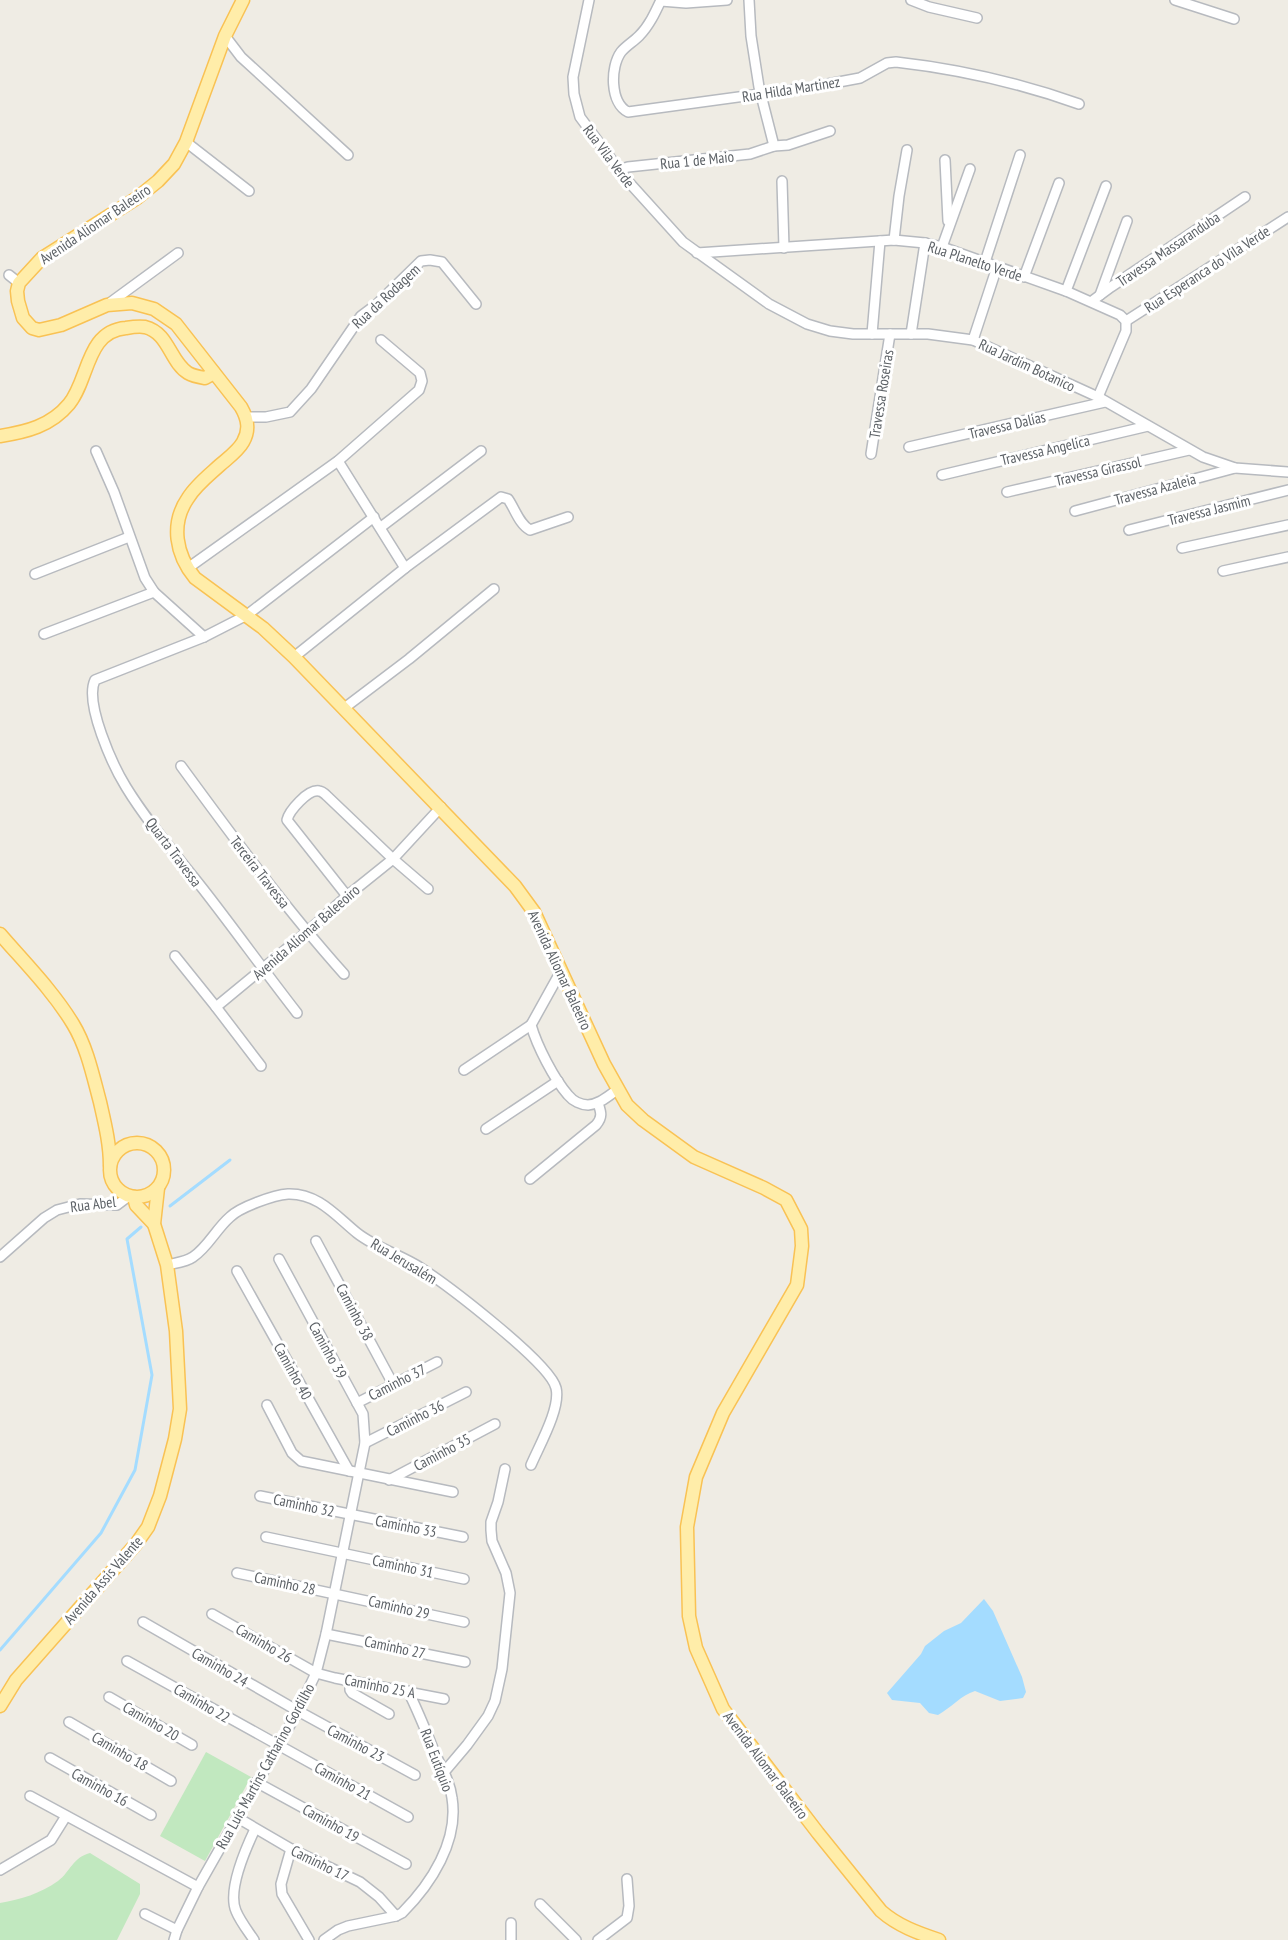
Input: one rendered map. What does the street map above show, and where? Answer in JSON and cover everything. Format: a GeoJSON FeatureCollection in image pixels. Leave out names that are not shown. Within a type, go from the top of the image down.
{"type":"FeatureCollection","features":[{"type":"Feature","properties":{"kind":"main road","name":"Avenida Aliomar Baleeiro"},"geometry":{"type":"LineString","coordinates":[[243,0],[225,36],[186,142],[174,164],[137,198],[42,258],[14,279],[23,318],[32,328],[39,330],[61,326],[107,305],[132,303],[154,309],[176,324],[210,376],[242,407],[248,425],[243,443],[195,489],[179,515],[177,545],[188,568],[195,578],[247,615],[294,657],[441,807],[523,895],[534,912],[617,1090],[627,1105],[643,1120],[694,1157],[786,1200],[801,1228],[802,1246],[796,1285],[723,1413],[696,1476],[687,1527],[689,1616],[696,1648],[723,1709],[818,1833],[881,1911],[892,1921],[939,1940]]}},
{"type":"Feature","properties":{"kind":"main road"},"geometry":{"type":"LineString","coordinates":[[0,436],[36,428],[58,416],[74,399],[94,350],[100,341],[114,330],[130,327],[146,328],[160,336],[180,367],[188,373],[210,376]]}},
{"type":"Feature","properties":{"kind":"main road"},"geometry":{"type":"LineString","coordinates":[[0,934],[56,1000],[73,1024],[88,1058],[105,1125],[110,1144],[111,1179],[118,1190],[132,1197],[152,1194],[158,1188],[165,1172],[161,1156],[148,1145],[132,1143],[116,1135],[105,1125]]}},
{"type":"Feature","properties":{"kind":"main road"},"geometry":{"type":"LineString","coordinates":[[110,1166],[117,1152],[132,1143]]}},
{"type":"Feature","properties":{"kind":"main road","name":"Avenida Assis Valente"},"geometry":{"type":"LineString","coordinates":[[0,1706],[16,1680],[136,1544],[153,1517],[166,1478],[180,1409],[176,1331],[167,1265],[154,1224],[158,1188]]}},
{"type":"Feature","properties":{"kind":"main road","name":"Avenida Assis Valente"},"geometry":{"type":"LineString","coordinates":[[132,1197],[136,1205],[154,1224]]}},
{"type":"Feature","properties":{"kind":"street","name":"Rua Vila Verde"},"geometry":{"type":"LineString","coordinates":[[589,0],[573,77],[574,94],[580,117],[652,210],[682,242],[697,253]]}},
{"type":"Feature","properties":{"kind":"street"},"geometry":{"type":"LineString","coordinates":[[661,1],[686,3],[727,0]]}},
{"type":"Feature","properties":{"kind":"street"},"geometry":{"type":"LineString","coordinates":[[749,0],[751,36],[759,87],[774,146]]}},
{"type":"Feature","properties":{"kind":"street"},"geometry":{"type":"LineString","coordinates":[[910,0],[928,8],[977,18]]}},
{"type":"Feature","properties":{"kind":"street"},"geometry":{"type":"LineString","coordinates":[[1174,0],[1234,19]]}},
{"type":"Feature","properties":{"kind":"street","name":"Rua Hilda Martinez"},"geometry":{"type":"LineString","coordinates":[[661,1],[646,28],[621,53],[617,61],[614,81],[617,100],[625,111],[635,113],[761,93],[789,91],[860,78],[887,63],[896,62],[963,72],[1051,94],[1079,104]]}},
{"type":"Feature","properties":{"kind":"street"},"geometry":{"type":"LineString","coordinates":[[225,36],[241,57],[348,154]]}},
{"type":"Feature","properties":{"kind":"street","name":"Rua 1 de Maio"},"geometry":{"type":"LineString","coordinates":[[619,170],[628,167],[750,154],[774,146],[788,145],[830,131]]}},
{"type":"Feature","properties":{"kind":"street"},"geometry":{"type":"LineString","coordinates":[[186,142],[249,191]]}},
{"type":"Feature","properties":{"kind":"street"},"geometry":{"type":"LineString","coordinates":[[894,240],[907,150]]}},
{"type":"Feature","properties":{"kind":"street"},"geometry":{"type":"LineString","coordinates":[[985,262],[1020,155]]}},
{"type":"Feature","properties":{"kind":"street"},"geometry":{"type":"LineString","coordinates":[[945,160],[949,226]]}},
{"type":"Feature","properties":{"kind":"street"},"geometry":{"type":"LineString","coordinates":[[942,247],[970,169]]}},
{"type":"Feature","properties":{"kind":"street"},"geometry":{"type":"LineString","coordinates":[[782,181],[784,248]]}},
{"type":"Feature","properties":{"kind":"street"},"geometry":{"type":"LineString","coordinates":[[1024,277],[1059,183]]}},
{"type":"Feature","properties":{"kind":"street"},"geometry":{"type":"LineString","coordinates":[[1066,291],[1106,186]]}},
{"type":"Feature","properties":{"kind":"street","name":"Travessa Massaranduba"},"geometry":{"type":"LineString","coordinates":[[1096,298],[1245,197]]}},
{"type":"Feature","properties":{"kind":"street","name":"Rua Esperanca do Vila Verde"},"geometry":{"type":"LineString","coordinates":[[1125,321],[1288,217]]}},
{"type":"Feature","properties":{"kind":"street"},"geometry":{"type":"LineString","coordinates":[[1096,298],[1127,220]]}},
{"type":"Feature","properties":{"kind":"street","name":"Rua Planelto Verde"},"geometry":{"type":"LineString","coordinates":[[697,253],[894,240],[925,243],[1066,291],[1096,298],[1125,321]]}},
{"type":"Feature","properties":{"kind":"street"},"geometry":{"type":"LineString","coordinates":[[872,334],[880,241]]}},
{"type":"Feature","properties":{"kind":"street"},"geometry":{"type":"LineString","coordinates":[[911,334],[925,243]]}},
{"type":"Feature","properties":{"kind":"street"},"geometry":{"type":"LineString","coordinates":[[107,305],[178,253]]}},
{"type":"Feature","properties":{"kind":"street","name":"Rua Jardim Botanico"},"geometry":{"type":"LineString","coordinates":[[697,253],[769,304],[807,324],[840,333],[950,336],[973,340],[1101,400],[1189,450],[1216,462],[1235,468],[1288,472]]}},
{"type":"Feature","properties":{"kind":"street","name":"Rua da Rodagem"},"geometry":{"type":"LineString","coordinates":[[247,417],[266,417],[290,412],[311,389],[355,322],[421,261],[442,262],[476,304]]}},
{"type":"Feature","properties":{"kind":"street"},"geometry":{"type":"LineString","coordinates":[[973,340],[997,267]]}},
{"type":"Feature","properties":{"kind":"street"},"geometry":{"type":"LineString","coordinates":[[1101,400],[1126,331],[1125,321]]}},
{"type":"Feature","properties":{"kind":"street","name":"Travessa Roseiras"},"geometry":{"type":"LineString","coordinates":[[871,454],[890,334]]}},
{"type":"Feature","properties":{"kind":"street"},"geometry":{"type":"LineString","coordinates":[[188,568],[338,461],[419,390],[422,381],[420,373],[381,340]]}},
{"type":"Feature","properties":{"kind":"street","name":"Travessa Dalias"},"geometry":{"type":"LineString","coordinates":[[909,447],[1101,400]]}},
{"type":"Feature","properties":{"kind":"street","name":"Travessa Angelica"},"geometry":{"type":"LineString","coordinates":[[942,475],[1148,426]]}},
{"type":"Feature","properties":{"kind":"street","name":"Travessa Girassol"},"geometry":{"type":"LineString","coordinates":[[1007,492],[1189,450]]}},
{"type":"Feature","properties":{"kind":"street"},"geometry":{"type":"LineString","coordinates":[[96,451],[114,492],[145,578],[154,591],[204,637],[247,615],[374,518]]}},
{"type":"Feature","properties":{"kind":"street"},"geometry":{"type":"LineString","coordinates":[[381,527],[481,451]]}},
{"type":"Feature","properties":{"kind":"street"},"geometry":{"type":"LineString","coordinates":[[338,461],[405,568]]}},
{"type":"Feature","properties":{"kind":"street","name":"Travessa Azaleia"},"geometry":{"type":"LineString","coordinates":[[1075,511],[1235,468]]}},
{"type":"Feature","properties":{"kind":"street","name":"Travessa Jasmim"},"geometry":{"type":"LineString","coordinates":[[1129,530],[1288,490]]}},
{"type":"Feature","properties":{"kind":"street"},"geometry":{"type":"LineString","coordinates":[[294,657],[405,568],[501,497],[508,499],[522,523],[530,530],[568,517]]}},
{"type":"Feature","properties":{"kind":"street"},"geometry":{"type":"LineString","coordinates":[[1182,548],[1288,525]]}},
{"type":"Feature","properties":{"kind":"street"},"geometry":{"type":"LineString","coordinates":[[35,574],[129,537]]}},
{"type":"Feature","properties":{"kind":"street"},"geometry":{"type":"LineString","coordinates":[[1223,570],[1288,557]]}},
{"type":"Feature","properties":{"kind":"street"},"geometry":{"type":"LineString","coordinates":[[343,709],[494,589]]}},
{"type":"Feature","properties":{"kind":"street"},"geometry":{"type":"LineString","coordinates":[[44,634],[154,591]]}},
{"type":"Feature","properties":{"kind":"street","name":"Quarta Travessa"},"geometry":{"type":"LineString","coordinates":[[204,637],[95,680],[92,686],[95,710],[106,747],[126,786],[158,832],[297,1013]]}},
{"type":"Feature","properties":{"kind":"street","name":"Terceira Travessa"},"geometry":{"type":"LineString","coordinates":[[181,766],[307,932],[344,974]]}},
{"type":"Feature","properties":{"kind":"street"},"geometry":{"type":"LineString","coordinates":[[347,896],[287,820],[290,813],[307,795],[315,791],[320,791],[428,889]]}},
{"type":"Feature","properties":{"kind":"street","name":"Avenida Aliomar Baleeoiro"},"geometry":{"type":"LineString","coordinates":[[216,1007],[393,858],[441,807]]}},
{"type":"Feature","properties":{"kind":"street"},"geometry":{"type":"LineString","coordinates":[[175,956],[261,1066]]}},
{"type":"Feature","properties":{"kind":"street"},"geometry":{"type":"LineString","coordinates":[[464,1070],[531,1025],[561,970]]}},
{"type":"Feature","properties":{"kind":"street"},"geometry":{"type":"LineString","coordinates":[[531,1025],[558,1081],[576,1102],[589,1105],[598,1103],[617,1090]]}},
{"type":"Feature","properties":{"kind":"street"},"geometry":{"type":"LineString","coordinates":[[486,1129],[558,1081]]}},
{"type":"Feature","properties":{"kind":"street"},"geometry":{"type":"LineString","coordinates":[[530,1179],[596,1125],[601,1119],[598,1103]]}},
{"type":"Feature","properties":{"kind":"street","name":"Rua Jerusalém"},"geometry":{"type":"LineString","coordinates":[[167,1265],[191,1259],[205,1247],[230,1216],[239,1210],[285,1194],[296,1194],[320,1202],[358,1234],[420,1268],[510,1338],[543,1367],[555,1386],[556,1400],[553,1413],[531,1465]]}},
{"type":"Feature","properties":{"kind":"street","name":"Rua Abel"},"geometry":{"type":"LineString","coordinates":[[0,1257],[44,1218],[57,1210],[80,1204],[117,1205],[132,1197]]}},
{"type":"Feature","properties":{"kind":"street","name":"Caminho 38"},"geometry":{"type":"LineString","coordinates":[[316,1241],[393,1384]]}},
{"type":"Feature","properties":{"kind":"street","name":"Caminho 39"},"geometry":{"type":"LineString","coordinates":[[279,1259],[363,1414],[365,1443]]}},
{"type":"Feature","properties":{"kind":"street","name":"Caminho 40"},"geometry":{"type":"LineString","coordinates":[[237,1271],[353,1472]]}},
{"type":"Feature","properties":{"kind":"street","name":"Caminho 37"},"geometry":{"type":"LineString","coordinates":[[357,1403],[437,1362]]}},
{"type":"Feature","properties":{"kind":"street","name":"Caminho 36"},"geometry":{"type":"LineString","coordinates":[[365,1443],[466,1392]]}},
{"type":"Feature","properties":{"kind":"street","name":"Caminho 35"},"geometry":{"type":"LineString","coordinates":[[267,1405],[295,1457],[307,1463],[453,1492]]}},
{"type":"Feature","properties":{"kind":"street","name":"Caminho 35"},"geometry":{"type":"LineString","coordinates":[[389,1480],[495,1424]]}},
{"type":"Feature","properties":{"kind":"street","name":"Rua Luís Martins Catharino Gordilho"},"geometry":{"type":"LineString","coordinates":[[176,1935],[198,1887],[298,1711],[316,1673],[326,1634],[349,1514],[353,1472],[365,1443]]}},
{"type":"Feature","properties":{"kind":"street"},"geometry":{"type":"LineString","coordinates":[[445,1771],[488,1716],[495,1701],[502,1669],[510,1593],[506,1573],[492,1541],[491,1530],[505,1469]]}},
{"type":"Feature","properties":{"kind":"street","name":"Caminho 32"},"geometry":{"type":"LineString","coordinates":[[260,1496],[349,1514]]}},
{"type":"Feature","properties":{"kind":"street","name":"Caminho 33"},"geometry":{"type":"LineString","coordinates":[[349,1514],[464,1537]]}},
{"type":"Feature","properties":{"kind":"street","name":"Caminho 31"},"geometry":{"type":"LineString","coordinates":[[266,1537],[464,1579]]}},
{"type":"Feature","properties":{"kind":"street","name":"Caminho 28"},"geometry":{"type":"LineString","coordinates":[[237,1573],[333,1593]]}},
{"type":"Feature","properties":{"kind":"street","name":"Caminho 29"},"geometry":{"type":"LineString","coordinates":[[333,1593],[464,1622]]}},
{"type":"Feature","properties":{"kind":"street","name":"Caminho 26"},"geometry":{"type":"LineString","coordinates":[[212,1614],[316,1673]]}},
{"type":"Feature","properties":{"kind":"street","name":"Caminho 24"},"geometry":{"type":"LineString","coordinates":[[143,1622],[298,1711]]}},
{"type":"Feature","properties":{"kind":"street","name":"Caminho 27"},"geometry":{"type":"LineString","coordinates":[[326,1634],[465,1662]]}},
{"type":"Feature","properties":{"kind":"street","name":"Caminho 22"},"geometry":{"type":"LineString","coordinates":[[128,1660],[277,1746]]}},
{"type":"Feature","properties":{"kind":"street","name":"Caminho 25 A"},"geometry":{"type":"LineString","coordinates":[[316,1673],[444,1699]]}},
{"type":"Feature","properties":{"kind":"street"},"geometry":{"type":"LineString","coordinates":[[350,1681],[352,1693],[389,1714]]}},
{"type":"Feature","properties":{"kind":"street","name":"Rua Eutíquio"},"geometry":{"type":"LineString","coordinates":[[396,1916],[409,1906],[428,1881],[444,1854],[452,1829],[453,1805],[445,1771],[408,1691]]}},
{"type":"Feature","properties":{"kind":"street","name":"Caminho 20"},"geometry":{"type":"LineString","coordinates":[[109,1697],[192,1745]]}},
{"type":"Feature","properties":{"kind":"street","name":"Caminho 23"},"geometry":{"type":"LineString","coordinates":[[298,1711],[415,1774]]}},
{"type":"Feature","properties":{"kind":"street","name":"Caminho 18"},"geometry":{"type":"LineString","coordinates":[[69,1722],[171,1781]]}},
{"type":"Feature","properties":{"kind":"street","name":"Caminho 21"},"geometry":{"type":"LineString","coordinates":[[277,1746],[408,1817]]}},
{"type":"Feature","properties":{"kind":"street","name":"Caminho 16"},"geometry":{"type":"LineString","coordinates":[[50,1758],[150,1815]]}},
{"type":"Feature","properties":{"kind":"street","name":"Caminho 19"},"geometry":{"type":"LineString","coordinates":[[256,1782],[406,1864]]}},
{"type":"Feature","properties":{"kind":"street"},"geometry":{"type":"LineString","coordinates":[[30,1796],[198,1887]]}},
{"type":"Feature","properties":{"kind":"street"},"geometry":{"type":"LineString","coordinates":[[0,1870],[51,1840],[66,1816]]}},
{"type":"Feature","properties":{"kind":"street","name":"Caminho 17"},"geometry":{"type":"LineString","coordinates":[[238,1818],[291,1849],[360,1882],[379,1897],[396,1916]]}},
{"type":"Feature","properties":{"kind":"street"},"geometry":{"type":"LineString","coordinates":[[254,1940],[235,1910],[234,1897],[241,1860],[255,1828]]}},
{"type":"Feature","properties":{"kind":"street"},"geometry":{"type":"LineString","coordinates":[[291,1849],[281,1884],[282,1894],[309,1940]]}},
{"type":"Feature","properties":{"kind":"street"},"geometry":{"type":"LineString","coordinates":[[598,1940],[627,1918],[629,1906],[627,1878]]}},
{"type":"Feature","properties":{"kind":"street"},"geometry":{"type":"LineString","coordinates":[[540,1904],[576,1940]]}},
{"type":"Feature","properties":{"kind":"street"},"geometry":{"type":"LineString","coordinates":[[146,1914],[176,1935]]}},
{"type":"Feature","properties":{"kind":"street"},"geometry":{"type":"LineString","coordinates":[[324,1940],[348,1926],[396,1916]]}},
{"type":"Feature","properties":{"kind":"street"},"geometry":{"type":"LineString","coordinates":[[511,1923],[511,1940]]}},
{"type":"Feature","properties":{"kind":"green space"},"geometry":{"type":"Polygon","coordinates":[[[206,1752],[251,1777],[205,1861],[160,1836],[206,1752]]]}},
{"type":"Feature","properties":{"kind":"green space"},"geometry":{"type":"Polygon","coordinates":[[[90,1853],[140,1884],[140,1894],[117,1940],[0,1940],[0,1903],[37,1893],[58,1881],[75,1861],[90,1853]]]}},
{"type":"Feature","properties":{"kind":"water"},"geometry":{"type":"Polygon","coordinates":[[[984,1599],[993,1611],[1022,1677],[1026,1692],[1023,1698],[1000,1701],[975,1691],[965,1695],[938,1715],[929,1713],[920,1703],[892,1700],[887,1693],[921,1654],[925,1646],[944,1631],[961,1623],[984,1599]]]}},
{"type":"Feature","properties":{"kind":"waterway"},"geometry":{"type":"LineString","coordinates":[[170,1206],[230,1160]]}},
{"type":"Feature","properties":{"kind":"waterway"},"geometry":{"type":"LineString","coordinates":[[0,1650],[101,1533],[135,1470],[152,1375],[127,1239],[141,1227]]}}]}
